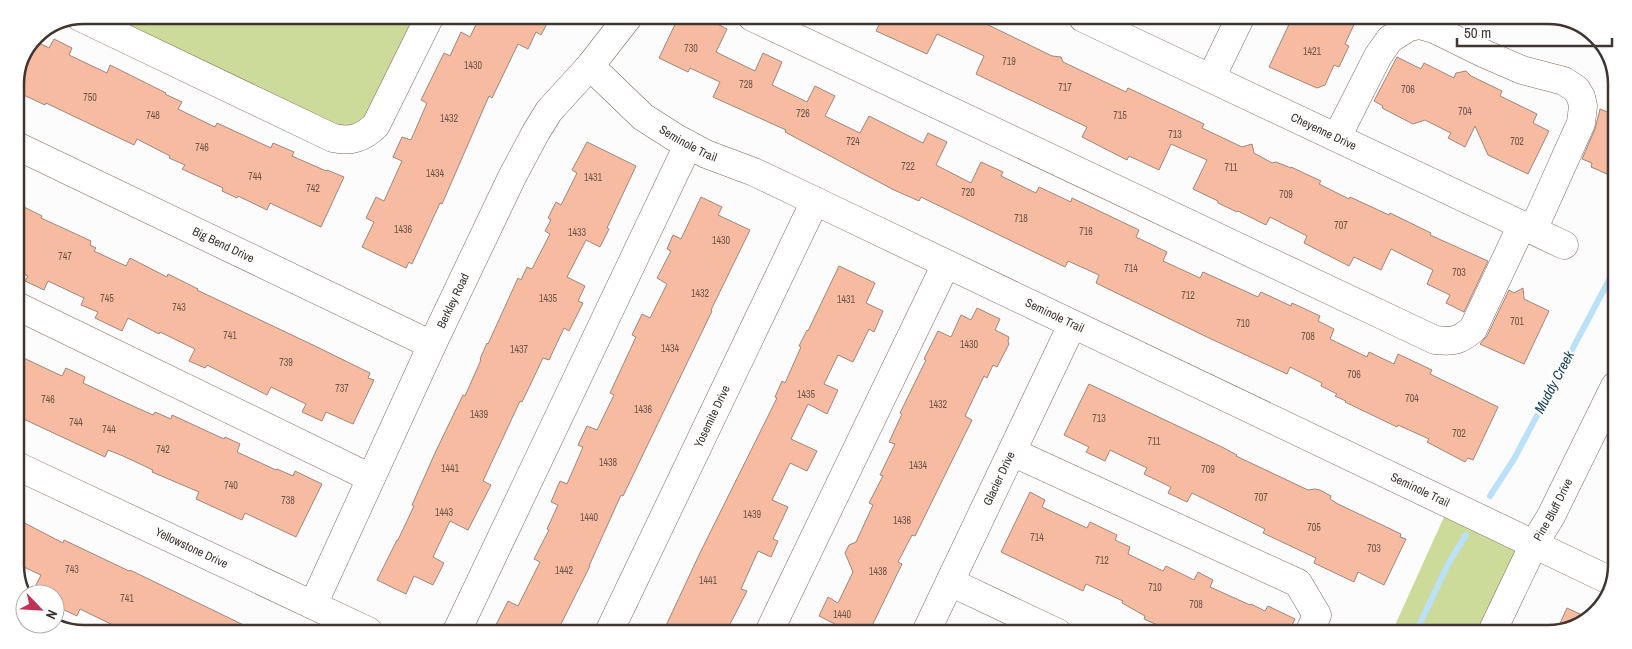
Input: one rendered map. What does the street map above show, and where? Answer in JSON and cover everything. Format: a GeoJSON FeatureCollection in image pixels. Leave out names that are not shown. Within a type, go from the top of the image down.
{"type":"FeatureCollection","features":[{"type":"Feature","properties":{"kind":"street"},"geometry":{"type":"LineString","coordinates":[[95,24],[333,138],[345,140],[357,139],[368,134],[376,125],[426,24]]}},
{"type":"Feature","properties":{"kind":"street","name":"Berkley Road"},"geometry":{"type":"LineString","coordinates":[[313,605],[432,345],[512,177],[536,132],[550,111],[590,66],[623,24]]}},
{"type":"Feature","properties":{"kind":"street"},"geometry":{"type":"LineString","coordinates":[[767,24],[1435,340],[1450,341],[1462,339],[1473,329],[1528,228],[1581,123],[1583,106],[1581,97],[1576,89],[1564,81],[1522,70],[1420,25],[1409,27],[1390,39],[1378,56],[1336,137]]}},
{"type":"Feature","properties":{"kind":"street","name":"Cheyenne Drive"},"geometry":{"type":"LineString","coordinates":[[1098,24],[1564,245]]}},
{"type":"Feature","properties":{"kind":"street"},"geometry":{"type":"LineString","coordinates":[[1211,78],[1237,24]]}},
{"type":"Feature","properties":{"kind":"street","name":"Seminole Trail"},"geometry":{"type":"LineString","coordinates":[[590,66],[643,117],[688,145],[706,154],[754,172],[1606,579]]}},
{"type":"Feature","properties":{"kind":"street"},"geometry":{"type":"LineString","coordinates":[[459,625],[688,145]]}},
{"type":"Feature","properties":{"kind":"street","name":"Big Bend Drive"},"geometry":{"type":"LineString","coordinates":[[24,149],[432,345]]}},
{"type":"Feature","properties":{"kind":"street","name":"Yosemite Drive"},"geometry":{"type":"LineString","coordinates":[[612,625],[815,201]]}},
{"type":"Feature","properties":{"kind":"street"},"geometry":{"type":"LineString","coordinates":[[772,625],[946,264]]}},
{"type":"Feature","properties":{"kind":"street"},"geometry":{"type":"LineString","coordinates":[[24,309],[371,478]]}},
{"type":"Feature","properties":{"kind":"street","name":"Glacier Drive"},"geometry":{"type":"LineString","coordinates":[[929,625],[1072,325]]}},
{"type":"Feature","properties":{"kind":"street","name":"Pine Bluff Drive"},"geometry":{"type":"LineString","coordinates":[[1495,625],[1534,544],[1606,426]]}},
{"type":"Feature","properties":{"kind":"street"},"geometry":{"type":"LineString","coordinates":[[1012,452],[1298,583],[1317,615],[1313,625]]}},
{"type":"Feature","properties":{"kind":"street","name":"Yellowstone Drive"},"geometry":{"type":"LineString","coordinates":[[24,469],[355,625]]}},
{"type":"Feature","properties":{"kind":"street"},"geometry":{"type":"LineString","coordinates":[[950,582],[1041,625]]}},
{"type":"Feature","properties":{"kind":"green space"},"geometry":{"type":"Polygon","coordinates":[[[114,24],[419,24],[362,144],[114,24]]]}},
{"type":"Feature","properties":{"kind":"green space"},"geometry":{"type":"Polygon","coordinates":[[[1444,517],[1515,551],[1480,625],[1395,625],[1444,517]]]}},
{"type":"Feature","properties":{"kind":"building"},"geometry":{"type":"Polygon","coordinates":[[[476,24],[547,24],[541,35],[536,32],[528,49],[518,44],[492,98],[489,96],[442,204],[440,203],[412,264],[409,262],[406,268],[362,247],[374,222],[366,218],[376,197],[384,201],[402,161],[393,157],[402,137],[411,140],[427,103],[421,100],[444,53],[450,56],[461,32],[470,37],[476,24]]]}},
{"type":"Feature","properties":{"kind":"building"},"geometry":{"type":"Polygon","coordinates":[[[675,24],[717,24],[727,29],[716,52],[755,71],[763,53],[782,62],[772,85],[807,102],[815,86],[835,96],[825,116],[860,133],[869,116],[923,143],[928,133],[947,142],[936,165],[971,183],[981,162],[1003,172],[1001,176],[1036,193],[1039,187],[1071,202],[1072,198],[1139,230],[1136,237],[1167,252],[1163,261],[1200,278],[1203,272],[1258,297],[1261,292],[1291,306],[1292,303],[1320,316],[1318,321],[1334,329],[1330,339],[1367,357],[1369,352],[1394,364],[1398,354],[1432,370],[1430,374],[1498,407],[1473,460],[1468,458],[1465,462],[1427,442],[1429,439],[1398,425],[1397,427],[1345,402],[1335,396],[1337,394],[1321,386],[1322,383],[1290,367],[1287,374],[1096,283],[1099,275],[1068,261],[1065,267],[921,197],[919,201],[894,190],[785,132],[786,130],[713,97],[720,82],[690,68],[688,72],[659,58],[675,24]]]}},
{"type":"Feature","properties":{"kind":"building"},"geometry":{"type":"Polygon","coordinates":[[[880,24],[986,24],[1052,56],[1061,57],[1063,62],[1126,92],[1128,88],[1204,124],[1202,128],[1242,147],[1252,144],[1254,153],[1272,163],[1276,162],[1291,167],[1321,181],[1319,184],[1349,199],[1350,197],[1389,215],[1390,213],[1431,233],[1430,235],[1488,261],[1464,312],[1446,303],[1450,295],[1427,284],[1433,270],[1391,249],[1381,270],[1354,257],[1349,266],[1304,243],[1307,236],[1270,217],[1266,225],[1193,189],[1207,160],[1171,144],[1159,170],[1129,156],[1127,160],[1082,137],[1087,127],[976,74],[984,56],[937,34],[927,54],[876,31],[880,24]]]}},
{"type":"Feature","properties":{"kind":"building"},"geometry":{"type":"Polygon","coordinates":[[[1289,24],[1354,24],[1345,44],[1349,46],[1339,67],[1334,65],[1325,85],[1317,88],[1269,67],[1289,24]]]}},
{"type":"Feature","properties":{"kind":"building"},"geometry":{"type":"Polygon","coordinates":[[[54,39],[72,48],[69,55],[107,73],[110,65],[182,102],[178,109],[215,127],[217,123],[271,148],[273,143],[294,152],[292,156],[344,177],[321,227],[270,203],[267,210],[238,196],[237,198],[222,191],[223,188],[182,169],[185,165],[137,139],[134,145],[46,103],[45,105],[24,95],[25,72],[28,61],[39,43],[49,48],[54,39]]]}},
{"type":"Feature","properties":{"kind":"building"},"geometry":{"type":"Polygon","coordinates":[[[1397,57],[1421,69],[1424,63],[1454,78],[1456,73],[1466,71],[1471,76],[1502,91],[1500,96],[1537,114],[1533,123],[1549,131],[1528,174],[1488,155],[1475,126],[1465,147],[1448,138],[1451,133],[1425,120],[1413,124],[1382,108],[1383,106],[1374,101],[1397,57]]]}},
{"type":"Feature","properties":{"kind":"building"},"geometry":{"type":"Polygon","coordinates":[[[1600,109],[1608,112],[1607,174],[1591,167],[1592,163],[1582,159],[1595,129],[1600,109]]]}},
{"type":"Feature","properties":{"kind":"building"},"geometry":{"type":"Polygon","coordinates":[[[587,142],[636,166],[600,247],[586,240],[567,277],[585,286],[578,301],[583,303],[569,331],[564,328],[549,360],[543,358],[522,402],[520,401],[483,481],[491,485],[468,530],[450,521],[433,557],[444,563],[433,585],[414,576],[406,594],[377,580],[414,506],[412,505],[435,453],[463,395],[465,396],[487,343],[518,278],[521,280],[527,267],[532,269],[550,234],[545,231],[551,220],[548,218],[556,202],[561,205],[577,173],[572,170],[587,142]]]}},
{"type":"Feature","properties":{"kind":"building"},"geometry":{"type":"Polygon","coordinates":[[[701,197],[722,207],[718,215],[750,230],[623,496],[621,495],[590,566],[560,625],[496,625],[508,601],[518,606],[540,562],[534,559],[549,530],[547,529],[558,505],[551,502],[560,481],[567,484],[583,447],[578,445],[587,426],[597,430],[614,395],[610,393],[636,337],[632,335],[642,314],[650,318],[667,284],[657,278],[671,251],[667,249],[673,235],[681,239],[701,197]]]}},
{"type":"Feature","properties":{"kind":"building"},"geometry":{"type":"Polygon","coordinates":[[[24,207],[42,216],[41,218],[91,241],[90,245],[96,248],[94,251],[126,266],[130,258],[167,277],[168,274],[197,290],[370,373],[368,378],[374,380],[353,424],[326,412],[322,421],[302,412],[306,404],[271,387],[267,395],[207,365],[205,368],[189,361],[195,349],[160,332],[159,334],[128,318],[122,331],[95,318],[98,312],[81,305],[84,298],[48,281],[44,290],[25,281],[28,276],[24,274],[24,207]]]}},
{"type":"Feature","properties":{"kind":"building"},"geometry":{"type":"Polygon","coordinates":[[[839,266],[875,283],[866,303],[883,311],[874,332],[869,329],[853,362],[838,355],[824,384],[838,390],[827,414],[808,404],[791,439],[817,451],[807,471],[790,463],[772,500],[788,507],[773,539],[778,541],[771,557],[758,551],[741,589],[747,591],[730,625],[666,625],[777,398],[775,397],[782,381],[785,383],[801,347],[799,346],[839,266]]]}},
{"type":"Feature","properties":{"kind":"building"},"geometry":{"type":"Polygon","coordinates":[[[1523,288],[1524,299],[1549,311],[1524,364],[1480,344],[1487,336],[1509,290],[1514,293],[1523,288]]]}},
{"type":"Feature","properties":{"kind":"building"},"geometry":{"type":"Polygon","coordinates":[[[977,308],[1000,319],[995,330],[1009,337],[1009,344],[997,367],[993,365],[987,378],[984,376],[965,416],[972,420],[915,536],[912,535],[898,562],[902,564],[872,625],[834,625],[819,616],[828,597],[838,603],[853,572],[845,553],[849,545],[856,542],[873,505],[869,503],[883,476],[880,475],[895,444],[889,442],[902,414],[900,413],[926,360],[924,359],[938,331],[951,337],[961,315],[971,320],[977,308]]]}},
{"type":"Feature","properties":{"kind":"building"},"geometry":{"type":"Polygon","coordinates":[[[24,358],[62,376],[66,368],[85,377],[83,383],[124,402],[153,415],[155,412],[171,419],[172,415],[224,439],[225,437],[240,444],[237,452],[276,470],[293,476],[295,471],[322,484],[296,537],[245,513],[242,520],[196,499],[199,492],[152,472],[153,470],[123,456],[108,450],[105,457],[24,419],[24,358]]]}},
{"type":"Feature","properties":{"kind":"building"},"geometry":{"type":"Polygon","coordinates":[[[1089,384],[1308,490],[1320,490],[1331,496],[1330,499],[1338,504],[1401,534],[1400,537],[1406,539],[1384,585],[1358,572],[1354,582],[1314,563],[1316,558],[1263,533],[1265,529],[1192,493],[1187,502],[1168,493],[1171,487],[1144,474],[1147,468],[1110,450],[1105,461],[1086,452],[1089,447],[1064,435],[1089,384]]]}},
{"type":"Feature","properties":{"kind":"building"},"geometry":{"type":"Polygon","coordinates":[[[1030,492],[1045,500],[1042,507],[1087,528],[1090,522],[1117,535],[1115,540],[1130,547],[1128,554],[1163,571],[1166,566],[1194,580],[1198,572],[1213,580],[1210,587],[1265,611],[1268,606],[1295,619],[1292,625],[1157,625],[1144,619],[1145,616],[1122,603],[1123,601],[1086,584],[1083,591],[1001,552],[1030,492]]]}},
{"type":"Feature","properties":{"kind":"building"},"geometry":{"type":"Polygon","coordinates":[[[24,523],[63,543],[64,540],[244,625],[113,625],[80,609],[77,616],[65,610],[65,584],[36,584],[41,575],[24,567],[24,523]]]}},
{"type":"Feature","properties":{"kind":"building"},"geometry":{"type":"Polygon","coordinates":[[[1567,608],[1582,615],[1575,619],[1560,624],[1567,608]]]}},
{"type":"Feature","properties":{"kind":"waterway","name":"Muddy Creek"},"geometry":{"type":"LineString","coordinates":[[1490,496],[1514,459],[1608,282]]}},
{"type":"Feature","properties":{"kind":"waterway","name":"Muddy Creek"},"geometry":{"type":"LineString","coordinates":[[1419,625],[1448,564],[1466,535]]}}]}
